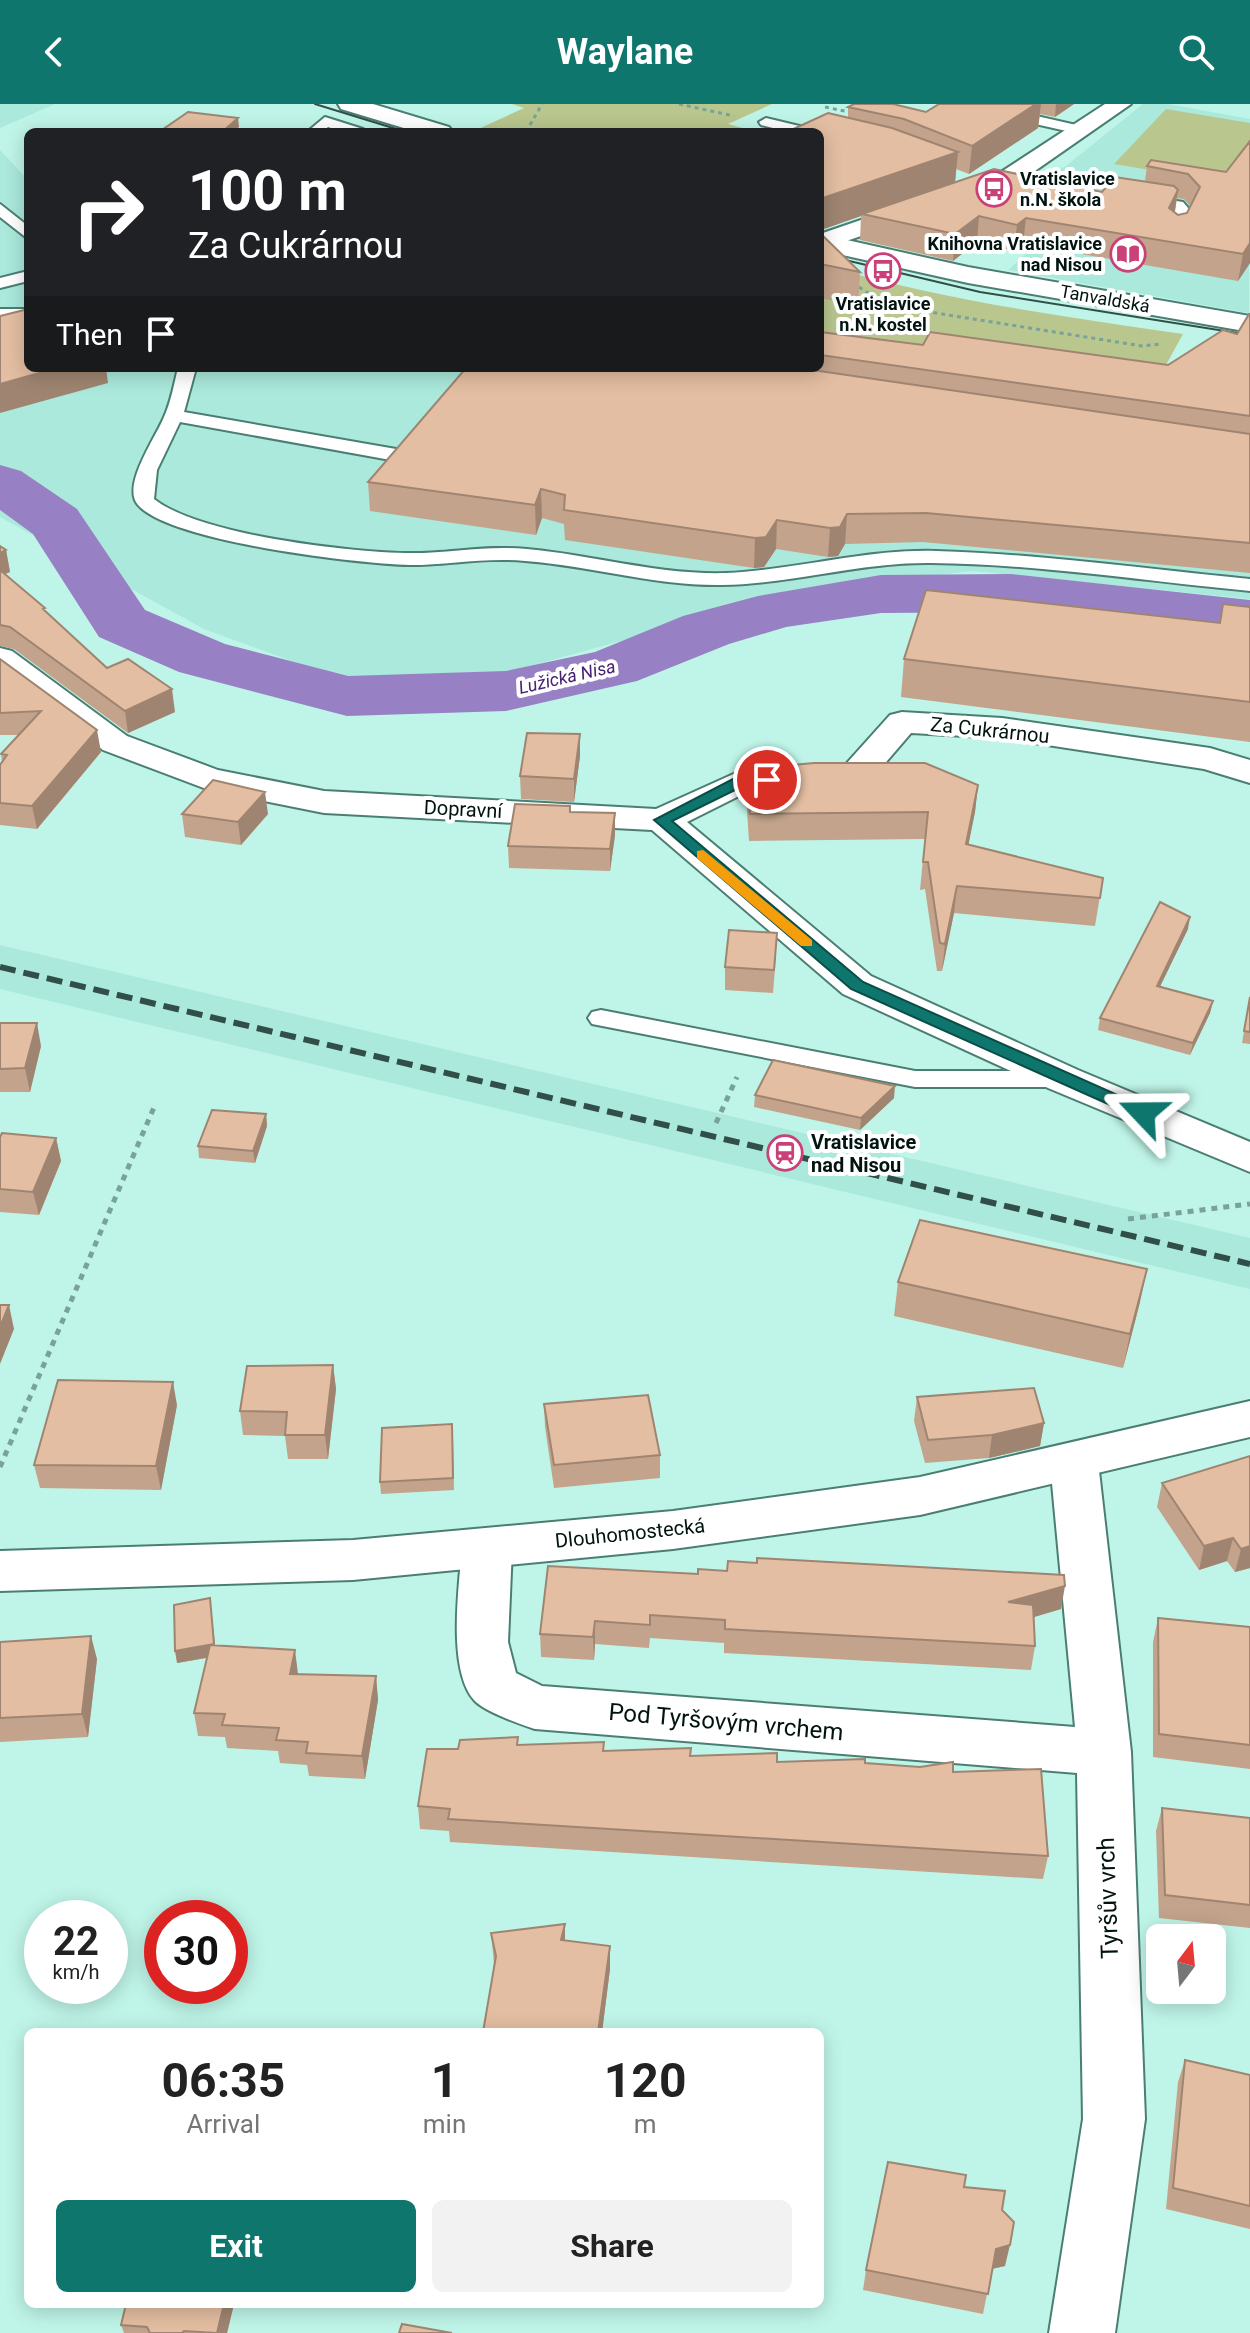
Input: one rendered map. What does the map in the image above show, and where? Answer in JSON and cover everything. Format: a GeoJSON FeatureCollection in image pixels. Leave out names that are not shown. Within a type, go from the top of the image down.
{"type":"FeatureCollection","features":[{"type":"Feature","properties":{"kind":"street"},"geometry":{"type":"LineString","coordinates":[[349,104],[428,128]]}},
{"type":"Feature","properties":{"kind":"street"},"geometry":{"type":"LineString","coordinates":[[824,241],[1010,177],[1120,104]]}},
{"type":"Feature","properties":{"kind":"street","name":"Tanvaldská"},"geometry":{"type":"LineString","coordinates":[[824,243],[968,275],[1250,324]]}},
{"type":"Feature","properties":{"kind":"street","name":"Dopravní"},"geometry":{"type":"LineString","coordinates":[[0,658],[115,743],[209,779],[324,802],[662,820]]}},
{"type":"Feature","properties":{"kind":"street","name":"Za Cukrárnou"},"geometry":{"type":"LineString","coordinates":[[662,820],[738,783],[856,774],[902,722],[1002,728],[1210,759],[1250,772]]}},
{"type":"Feature","properties":{"kind":"street"},"geometry":{"type":"LineString","coordinates":[[662,820],[857,985],[1063,1079],[1250,1158]]}},
{"type":"Feature","properties":{"kind":"street","name":"Dlouhomostecká"},"geometry":{"type":"LineString","coordinates":[[0,1571],[353,1560],[673,1530],[920,1496],[1250,1419]]}},
{"type":"Feature","properties":{"kind":"street","name":"Tyršův vrch"},"geometry":{"type":"LineString","coordinates":[[1074,1462],[1104,1752],[1114,2119],[1082,2333]]}},
{"type":"Feature","properties":{"kind":"street","name":"Pod Tyršovým vrchem"},"geometry":{"type":"LineString","coordinates":[[487,1548],[482,1642],[493,1686],[535,1707],[1104,1752]]}},
{"type":"Feature","properties":{"kind":"lane"},"geometry":{"type":"LineString","coordinates":[[964,104],[1080,130]]}},
{"type":"Feature","properties":{"kind":"lane"},"geometry":{"type":"LineString","coordinates":[[318,128],[325,121],[346,128]]}},
{"type":"Feature","properties":{"kind":"lane"},"geometry":{"type":"LineString","coordinates":[[766,122],[791,128]]}},
{"type":"Feature","properties":{"kind":"lane"},"geometry":{"type":"LineString","coordinates":[[955,175],[986,187]]}},
{"type":"Feature","properties":{"kind":"lane"},"geometry":{"type":"LineString","coordinates":[[1010,177],[1037,184]]}},
{"type":"Feature","properties":{"kind":"lane"},"geometry":{"type":"LineString","coordinates":[[1130,199],[1177,205],[1186,215],[1176,233]]}},
{"type":"Feature","properties":{"kind":"lane"},"geometry":{"type":"LineString","coordinates":[[0,209],[24,230]]}},
{"type":"Feature","properties":{"kind":"lane"},"geometry":{"type":"LineString","coordinates":[[0,283],[24,277]]}},
{"type":"Feature","properties":{"kind":"lane"},"geometry":{"type":"LineString","coordinates":[[0,314],[24,314]]}},
{"type":"Feature","properties":{"kind":"lane"},"geometry":{"type":"LineString","coordinates":[[186,372],[174,416],[151,461],[144,490],[145,501],[157,512],[182,523],[324,550],[407,559],[520,554],[664,578],[756,576],[867,559],[934,557],[1250,585]]}},
{"type":"Feature","properties":{"kind":"lane"},"geometry":{"type":"LineString","coordinates":[[174,416],[396,455]]}},
{"type":"Feature","properties":{"kind":"lane"},"geometry":{"type":"LineString","coordinates":[[601,1018],[915,1079],[1063,1079]]}},
{"type":"Feature","properties":{"kind":"path"},"geometry":{"type":"LineString","coordinates":[[528,128],[542,104]]}},
{"type":"Feature","properties":{"kind":"path"},"geometry":{"type":"LineString","coordinates":[[679,104],[766,122]]}},
{"type":"Feature","properties":{"kind":"path"},"geometry":{"type":"LineString","coordinates":[[813,104],[857,114]]}},
{"type":"Feature","properties":{"kind":"path"},"geometry":{"type":"LineString","coordinates":[[1057,237],[1047,248],[1076,261]]}},
{"type":"Feature","properties":{"kind":"path"},"geometry":{"type":"LineString","coordinates":[[716,1123],[750,1047]]}},
{"type":"Feature","properties":{"kind":"path"},"geometry":{"type":"LineString","coordinates":[[0,1467],[155,1105]]}},
{"type":"Feature","properties":{"kind":"path"},"geometry":{"type":"LineString","coordinates":[[1128,1219],[1250,1204]]}},
{"type":"Feature","properties":{"kind":"shaded area"},"geometry":{"type":"Polygon","coordinates":[[[0,104],[55,104],[0,128],[0,104]]]}},
{"type":"Feature","properties":{"kind":"shaded area"},"geometry":{"type":"Polygon","coordinates":[[[512,104],[772,104],[728,124],[742,128],[481,128],[524,108],[512,104]]]}},
{"type":"Feature","properties":{"kind":"shaded area"},"geometry":{"type":"Polygon","coordinates":[[[1143,104],[1168,104],[1250,119],[1249,313],[1008,270],[1077,208],[997,191],[1045,177],[1066,166],[1143,104]]]}},
{"type":"Feature","properties":{"kind":"shaded area"},"geometry":{"type":"Polygon","coordinates":[[[1166,109],[1250,123],[1250,151],[1223,182],[1114,164],[1166,109]]]}},
{"type":"Feature","properties":{"kind":"shaded area"},"geometry":{"type":"Polygon","coordinates":[[[0,150],[24,176],[24,372],[824,372],[824,368],[1250,382],[1250,599],[973,571],[805,590],[494,676],[332,676],[204,629],[0,517],[0,150]]]}},
{"type":"Feature","properties":{"kind":"shaded area"},"geometry":{"type":"Polygon","coordinates":[[[824,265],[955,297],[1183,334],[1161,374],[889,356],[824,347],[824,265]]]}},
{"type":"Feature","properties":{"kind":"shaded area"},"geometry":{"type":"Polygon","coordinates":[[[0,945],[1250,1238],[1250,1289],[0,989],[0,945]]]}},
{"type":"Feature","properties":{"kind":"building"},"geometry":{"type":"Polygon","coordinates":[[[854,104],[893,104],[926,112],[939,104],[1036,104],[972,146],[904,119],[848,107],[854,104]]]}},
{"type":"Feature","properties":{"kind":"building"},"geometry":{"type":"Polygon","coordinates":[[[188,112],[238,118],[227,128],[165,128],[188,112]]]}},
{"type":"Feature","properties":{"kind":"building"},"geometry":{"type":"Polygon","coordinates":[[[828,113],[892,128],[958,152],[824,198],[824,128],[796,128],[828,113]]]}},
{"type":"Feature","properties":{"kind":"building"},"geometry":{"type":"Polygon","coordinates":[[[1250,141],[1250,243],[1243,254],[1026,218],[1017,225],[979,216],[955,234],[862,214],[994,169],[1102,192],[1115,177],[1174,186],[1178,190],[1169,208],[1178,215],[1187,213],[1200,187],[1188,174],[1147,166],[1151,160],[1226,172],[1250,141]]]}},
{"type":"Feature","properties":{"kind":"building"},"geometry":{"type":"Polygon","coordinates":[[[824,237],[860,272],[824,265],[824,237]]]}},
{"type":"Feature","properties":{"kind":"building"},"geometry":{"type":"Polygon","coordinates":[[[24,310],[24,372],[43,372],[0,384],[0,316],[24,310]]]}},
{"type":"Feature","properties":{"kind":"building"},"geometry":{"type":"Polygon","coordinates":[[[1250,314],[1250,416],[824,356],[824,333],[923,345],[930,332],[1168,365],[1223,330],[1237,334],[1250,314]]]}},
{"type":"Feature","properties":{"kind":"building"},"geometry":{"type":"Polygon","coordinates":[[[463,372],[824,372],[1250,434],[1250,543],[926,513],[847,514],[840,527],[830,528],[777,520],[766,537],[755,538],[564,510],[565,495],[541,489],[535,505],[368,482],[463,372]]]}},
{"type":"Feature","properties":{"kind":"building"},"geometry":{"type":"Polygon","coordinates":[[[0,570],[107,668],[128,659],[172,689],[125,711],[10,627],[0,625],[0,570]]]}},
{"type":"Feature","properties":{"kind":"building"},"geometry":{"type":"Polygon","coordinates":[[[926,590],[1220,623],[1223,604],[1250,607],[1250,702],[904,659],[926,590]]]}},
{"type":"Feature","properties":{"kind":"building"},"geometry":{"type":"Polygon","coordinates":[[[0,659],[97,730],[32,806],[0,803],[0,765],[7,755],[1,754],[41,711],[0,713],[0,659]]]}},
{"type":"Feature","properties":{"kind":"building"},"geometry":{"type":"Polygon","coordinates":[[[527,733],[580,734],[574,779],[520,776],[527,733]]]}},
{"type":"Feature","properties":{"kind":"building"},"geometry":{"type":"Polygon","coordinates":[[[814,763],[925,763],[978,785],[966,844],[1103,878],[1100,898],[957,886],[945,944],[940,943],[928,862],[923,862],[928,812],[750,814],[747,769],[814,763]]]}},
{"type":"Feature","properties":{"kind":"building"},"geometry":{"type":"Polygon","coordinates":[[[213,780],[265,792],[238,822],[182,814],[213,780]]]}},
{"type":"Feature","properties":{"kind":"building"},"geometry":{"type":"Polygon","coordinates":[[[515,804],[570,806],[570,812],[615,813],[610,849],[508,846],[515,804]]]}},
{"type":"Feature","properties":{"kind":"building"},"geometry":{"type":"Polygon","coordinates":[[[1160,902],[1190,917],[1157,986],[1213,1001],[1193,1043],[1100,1018],[1160,902]]]}},
{"type":"Feature","properties":{"kind":"building"},"geometry":{"type":"Polygon","coordinates":[[[729,930],[777,933],[774,970],[725,967],[729,930]]]}},
{"type":"Feature","properties":{"kind":"building"},"geometry":{"type":"Polygon","coordinates":[[[1250,997],[1250,1032],[1244,1031],[1250,997]]]}},
{"type":"Feature","properties":{"kind":"building"},"geometry":{"type":"Polygon","coordinates":[[[0,1023],[37,1023],[25,1068],[0,1069],[0,1023]]]}},
{"type":"Feature","properties":{"kind":"building"},"geometry":{"type":"Polygon","coordinates":[[[773,1060],[895,1086],[861,1118],[755,1095],[773,1060]]]}},
{"type":"Feature","properties":{"kind":"building"},"geometry":{"type":"Polygon","coordinates":[[[212,1110],[266,1114],[253,1151],[198,1146],[212,1110]]]}},
{"type":"Feature","properties":{"kind":"building"},"geometry":{"type":"Polygon","coordinates":[[[2,1133],[56,1138],[33,1192],[0,1189],[2,1133]]]}},
{"type":"Feature","properties":{"kind":"building"},"geometry":{"type":"Polygon","coordinates":[[[920,1220],[1147,1269],[1130,1334],[898,1282],[920,1220]]]}},
{"type":"Feature","properties":{"kind":"building"},"geometry":{"type":"Polygon","coordinates":[[[0,1305],[9,1305],[0,1327],[0,1305]]]}},
{"type":"Feature","properties":{"kind":"building"},"geometry":{"type":"Polygon","coordinates":[[[333,1365],[325,1435],[285,1435],[287,1412],[240,1411],[247,1366],[333,1365]]]}},
{"type":"Feature","properties":{"kind":"building"},"geometry":{"type":"Polygon","coordinates":[[[58,1380],[173,1382],[156,1466],[34,1465],[58,1380]]]}},
{"type":"Feature","properties":{"kind":"building"},"geometry":{"type":"Polygon","coordinates":[[[1034,1388],[1044,1423],[992,1435],[928,1440],[917,1397],[1034,1388]]]}},
{"type":"Feature","properties":{"kind":"building"},"geometry":{"type":"Polygon","coordinates":[[[648,1395],[660,1455],[554,1465],[544,1404],[648,1395]]]}},
{"type":"Feature","properties":{"kind":"building"},"geometry":{"type":"Polygon","coordinates":[[[452,1424],[453,1478],[380,1482],[382,1428],[452,1424]]]}},
{"type":"Feature","properties":{"kind":"building"},"geometry":{"type":"Polygon","coordinates":[[[1250,1456],[1250,1546],[1241,1549],[1233,1538],[1204,1546],[1162,1483],[1250,1456]]]}},
{"type":"Feature","properties":{"kind":"building"},"geometry":{"type":"Polygon","coordinates":[[[757,1558],[1064,1575],[1065,1586],[1008,1602],[1033,1605],[1035,1646],[725,1629],[725,1620],[650,1615],[650,1625],[595,1621],[593,1637],[540,1634],[548,1566],[698,1574],[698,1569],[727,1571],[728,1561],[757,1563],[757,1558]]]}},
{"type":"Feature","properties":{"kind":"building"},"geometry":{"type":"Polygon","coordinates":[[[210,1598],[214,1644],[175,1651],[174,1605],[210,1598]]]}},
{"type":"Feature","properties":{"kind":"building"},"geometry":{"type":"Polygon","coordinates":[[[1158,1618],[1250,1627],[1250,1745],[1159,1734],[1158,1618]]]}},
{"type":"Feature","properties":{"kind":"building"},"geometry":{"type":"Polygon","coordinates":[[[91,1636],[82,1714],[0,1718],[0,1642],[91,1636]]]}},
{"type":"Feature","properties":{"kind":"building"},"geometry":{"type":"Polygon","coordinates":[[[210,1645],[295,1650],[290,1674],[376,1676],[362,1756],[306,1753],[308,1742],[276,1740],[279,1728],[222,1725],[225,1714],[194,1713],[210,1645]]]}},
{"type":"Feature","properties":{"kind":"building"},"geometry":{"type":"Polygon","coordinates":[[[518,1737],[517,1745],[604,1742],[603,1751],[691,1748],[690,1756],[777,1753],[777,1762],[865,1759],[865,1763],[920,1767],[953,1762],[953,1772],[1041,1769],[1048,1856],[448,1819],[450,1809],[418,1806],[427,1749],[458,1749],[460,1740],[518,1737]]]}},
{"type":"Feature","properties":{"kind":"building"},"geometry":{"type":"Polygon","coordinates":[[[1162,1808],[1250,1818],[1250,1905],[1165,1895],[1162,1808]]]}},
{"type":"Feature","properties":{"kind":"building"},"geometry":{"type":"Polygon","coordinates":[[[565,1924],[561,1940],[610,1946],[599,2028],[484,2028],[496,1956],[491,1933],[565,1924]]]}},
{"type":"Feature","properties":{"kind":"building"},"geometry":{"type":"Polygon","coordinates":[[[1185,2060],[1250,2075],[1250,2206],[1173,2188],[1185,2060]]]}},
{"type":"Feature","properties":{"kind":"building"},"geometry":{"type":"Polygon","coordinates":[[[888,2162],[966,2175],[964,2187],[1005,2191],[1002,2210],[1014,2222],[1010,2245],[996,2249],[988,2294],[866,2270],[888,2162]]]}},
{"type":"Feature","properties":{"kind":"building"},"geometry":{"type":"Polygon","coordinates":[[[125,2308],[223,2308],[217,2333],[150,2333],[147,2327],[121,2325],[125,2308]]]}},
{"type":"Feature","properties":{"kind":"building"},"geometry":{"type":"Polygon","coordinates":[[[402,2324],[452,2333],[399,2333],[402,2324]]]}},
{"type":"Feature","properties":{"kind":"waterway","name":"Lužická Nisa"},"geometry":{"type":"LineString","coordinates":[[0,483],[56,522],[122,623],[202,658],[347,696],[506,691],[614,667],[706,630],[780,609],[881,594],[1011,593],[1250,619]]}},
{"type":"Feature","properties":{"kind":"tram line"},"geometry":{"type":"LineString","coordinates":[[315,104],[393,128]]}},
{"type":"Feature","properties":{"kind":"tram line"},"geometry":{"type":"LineString","coordinates":[[824,255],[980,292],[1250,335]]}},
{"type":"Feature","properties":{"kind":"railway"},"geometry":{"type":"LineString","coordinates":[[0,967],[1250,1264]]}},
{"type":"Feature","properties":{"kind":"slow traffic"},"geometry":{"type":"LineString","coordinates":[[703,855],[807,943]]}},
{"type":"Feature","properties":{"kind":"place","name":"Vratislavice n.N. škola"},"geometry":{"type":"Point","coordinates":[994,189]}},
{"type":"Feature","properties":{"kind":"place","name":"Knihovna Vratislavice nad Nisou"},"geometry":{"type":"Point","coordinates":[1128,254]}},
{"type":"Feature","properties":{"kind":"place","name":"Vratislavice n.N. kostel"},"geometry":{"type":"Point","coordinates":[883,271]}},
{"type":"Feature","properties":{"kind":"place","name":"Vratislavice nad Nisou"},"geometry":{"type":"Point","coordinates":[785,1153]}},
{"type":"Feature","properties":{"kind":"route"},"geometry":{"type":"LineString","coordinates":[[767,780],[738,783],[662,820],[857,985],[1143,1113]]}}]}
